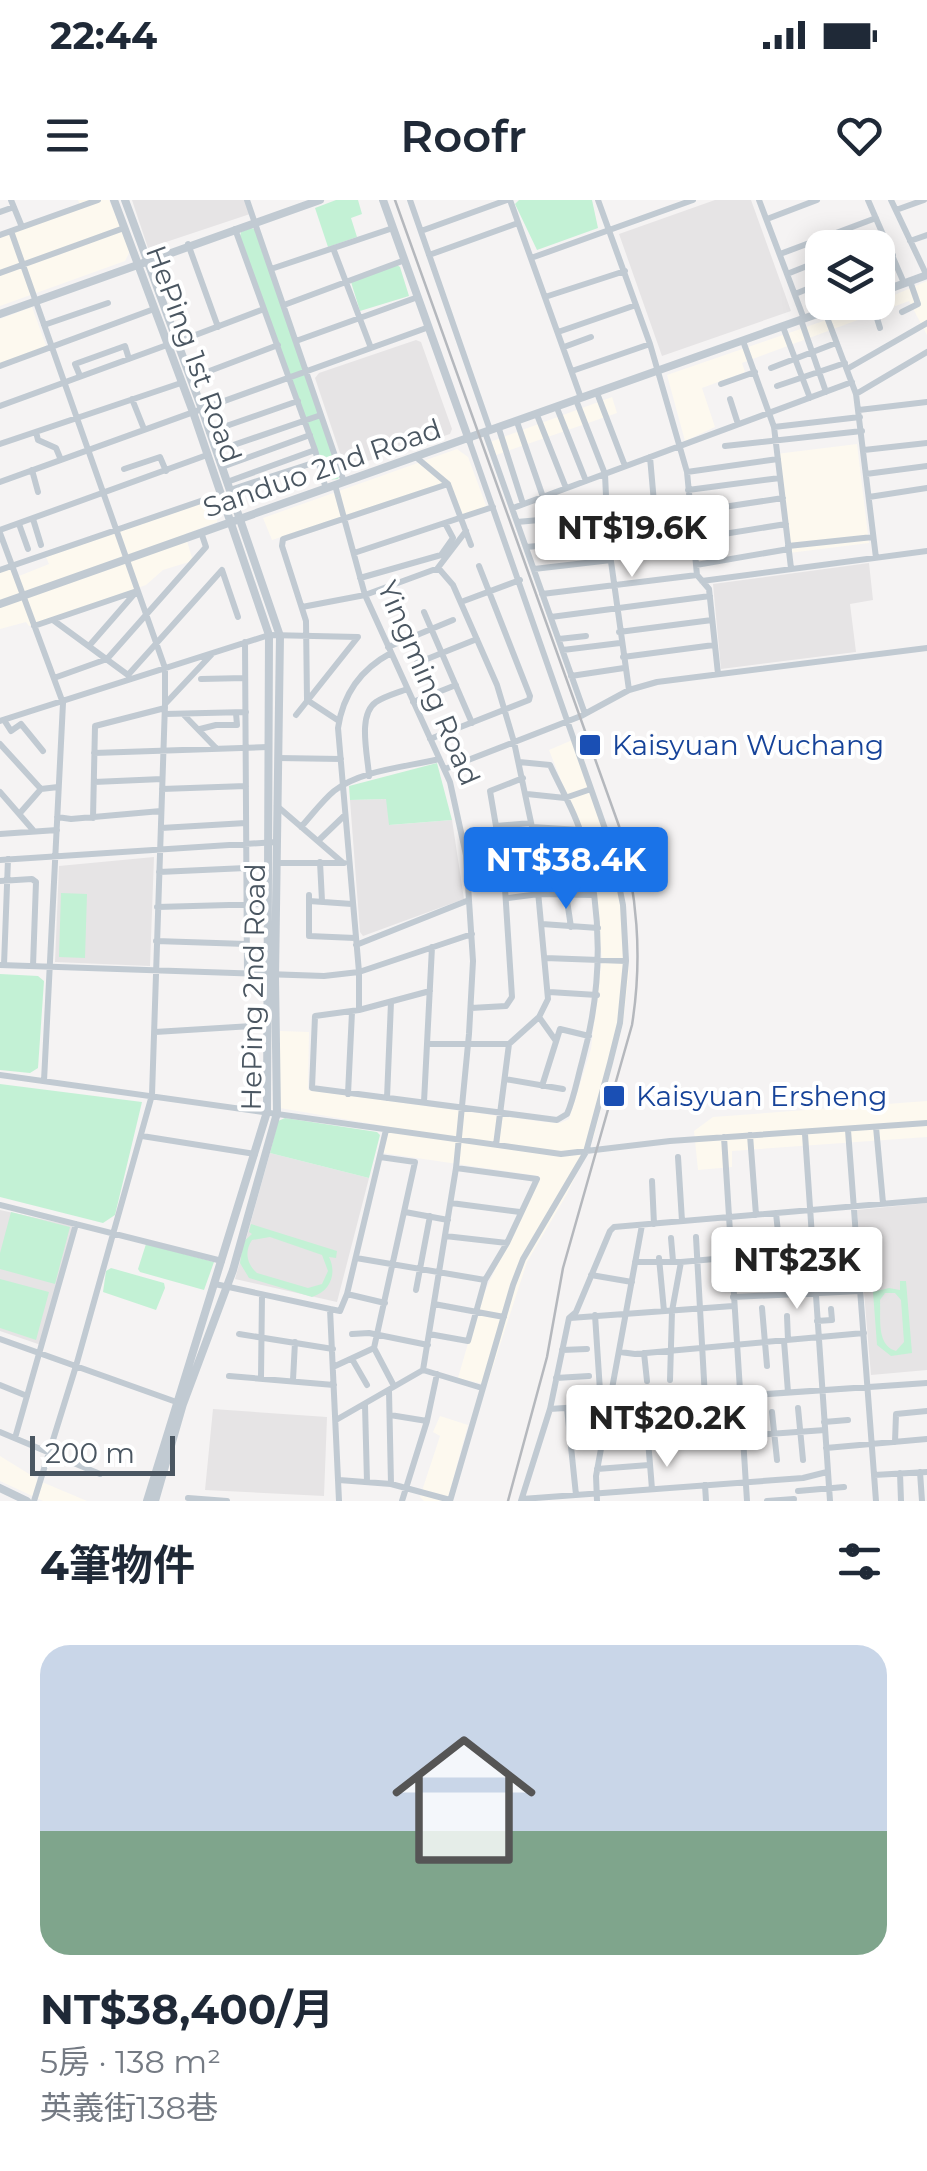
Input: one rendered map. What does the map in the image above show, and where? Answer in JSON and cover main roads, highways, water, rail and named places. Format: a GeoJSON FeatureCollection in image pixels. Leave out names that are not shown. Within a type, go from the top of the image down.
{"type":"FeatureCollection","features":[{"type":"Feature","properties":{"kind":"tram line"},"geometry":{"type":"LineString","coordinates":[[395,200],[619,826],[636,925],[632,1025],[563,1268],[547,1357],[508,1501]]}},
{"type":"Feature","properties":{"kind":"place","name":"Kaisyuan Wuchang"},"geometry":{"type":"Point","coordinates":[590,745]}},
{"type":"Feature","properties":{"kind":"place","name":"Kaisyuan Ersheng"},"geometry":{"type":"Point","coordinates":[614,1096]}}]}
